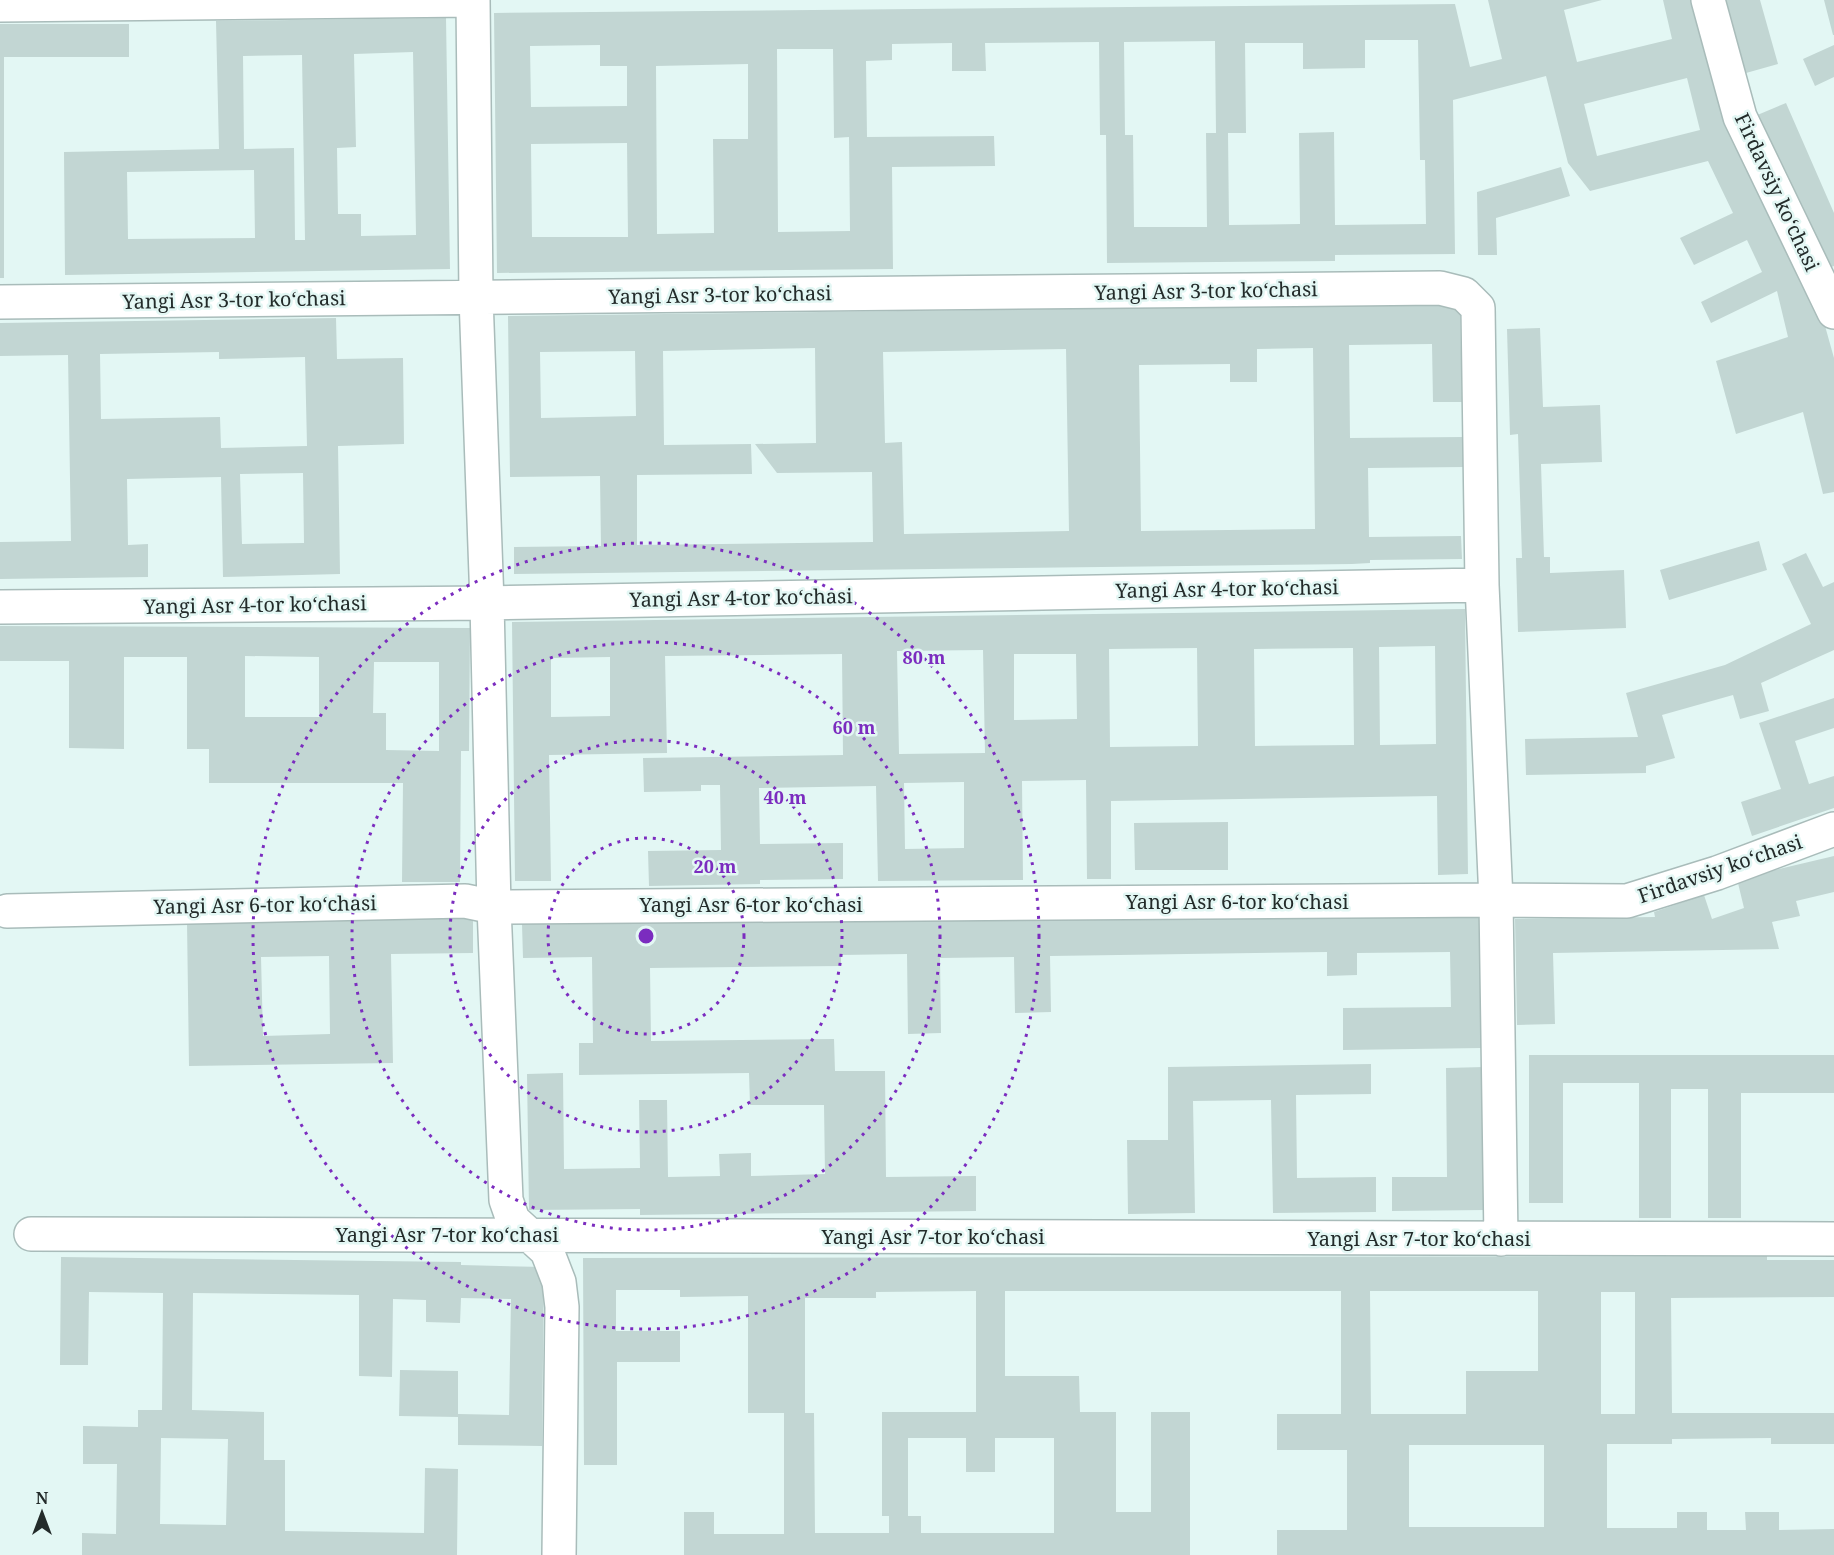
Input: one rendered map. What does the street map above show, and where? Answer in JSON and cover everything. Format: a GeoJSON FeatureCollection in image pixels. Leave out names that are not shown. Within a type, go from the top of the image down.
{"type":"FeatureCollection","features":[{"type":"Feature","properties":{"kind":"street"},"geometry":{"type":"LineString","coordinates":[[0,5],[473,0],[476,297],[487,603],[494,907],[506,1200],[513,1220],[547,1251],[559,1282],[562,1307],[559,1555]]}},
{"type":"Feature","properties":{"kind":"street","name":"Firdavsiy koʻchasi"},"geometry":{"type":"LineString","coordinates":[[1708,0],[1740,117],[1834,312]]}},
{"type":"Feature","properties":{"kind":"street","name":"Yangi Asr 3-tor koʻchasi"},"geometry":{"type":"LineString","coordinates":[[0,302],[1440,288],[1464,294],[1478,308],[1482,585],[1496,900],[1501,1239]]}},
{"type":"Feature","properties":{"kind":"street","name":"Yangi Asr 4-tor koʻchasi"},"geometry":{"type":"LineString","coordinates":[[0,607],[487,603],[1482,585]]}},
{"type":"Feature","properties":{"kind":"street","name":"Firdavsiy koʻchasi"},"geometry":{"type":"LineString","coordinates":[[1496,900],[1627,902],[1717,873],[1834,829]]}},
{"type":"Feature","properties":{"kind":"street","name":"Yangi Asr 6-tor koʻchasi"},"geometry":{"type":"LineString","coordinates":[[7,911],[465,902],[494,907],[1496,900]]}},
{"type":"Feature","properties":{"kind":"street","name":"Yangi Asr 7-tor koʻchasi"},"geometry":{"type":"LineString","coordinates":[[31,1234],[1834,1239]]}},
{"type":"Feature","properties":{"kind":"building"},"geometry":{"type":"Polygon","coordinates":[[[1488,0],[1602,0],[1564,10],[1577,62],[1672,39],[1663,0],[1698,0],[1811,276],[1834,358],[1834,492],[1823,494],[1803,412],[1736,434],[1716,361],[1788,337],[1777,291],[1711,323],[1701,302],[1762,272],[1747,240],[1694,265],[1680,238],[1733,213],[1708,161],[1590,191],[1568,163],[1546,76],[1453,100],[1455,254],[1335,255],[1335,261],[1107,263],[1106,135],[1100,135],[1099,42],[985,43],[986,71],[952,71],[952,43],[892,44],[892,60],[866,61],[867,137],[994,136],[995,166],[892,167],[893,269],[497,273],[494,13],[1455,4],[1470,67],[1502,59],[1488,0]],[[1365,40],[1365,68],[1303,69],[1303,43],[1245,43],[1246,133],[1228,133],[1229,225],[1300,224],[1299,133],[1334,132],[1335,225],[1426,224],[1425,160],[1420,160],[1418,40],[1365,40]],[[1215,41],[1124,42],[1125,135],[1133,135],[1134,227],[1207,227],[1206,133],[1216,133],[1215,41]],[[600,45],[530,46],[531,107],[627,106],[627,66],[600,66],[600,45]],[[777,49],[778,232],[850,231],[849,137],[834,138],[833,49],[777,49]],[[748,64],[656,66],[657,234],[714,233],[713,139],[748,139],[748,64]],[[1687,78],[1584,104],[1597,156],[1700,130],[1687,78]],[[627,143],[531,144],[532,237],[628,237],[627,143]]]}},
{"type":"Feature","properties":{"kind":"building"},"geometry":{"type":"Polygon","coordinates":[[[1725,0],[1760,0],[1778,64],[1746,73],[1725,0]]]}},
{"type":"Feature","properties":{"kind":"building"},"geometry":{"type":"Polygon","coordinates":[[[1824,0],[1834,0],[1834,35],[1833,35],[1824,0]]]}},
{"type":"Feature","properties":{"kind":"building"},"geometry":{"type":"Polygon","coordinates":[[[446,18],[450,269],[65,275],[64,152],[219,149],[216,21],[446,18]],[[413,52],[354,54],[356,147],[337,148],[338,214],[361,214],[361,236],[416,235],[413,52]],[[302,55],[243,56],[244,149],[294,148],[295,240],[305,240],[302,55]],[[254,170],[127,172],[128,239],[255,238],[254,170]]]}},
{"type":"Feature","properties":{"kind":"building"},"geometry":{"type":"Polygon","coordinates":[[[0,24],[129,24],[129,57],[4,57],[4,278],[0,278],[0,24]]]}},
{"type":"Feature","properties":{"kind":"building"},"geometry":{"type":"Polygon","coordinates":[[[1834,45],[1834,77],[1815,86],[1803,59],[1834,45]]]}},
{"type":"Feature","properties":{"kind":"building"},"geometry":{"type":"Polygon","coordinates":[[[1786,103],[1834,213],[1834,266],[1821,271],[1755,116],[1786,103]]]}},
{"type":"Feature","properties":{"kind":"building"},"geometry":{"type":"Polygon","coordinates":[[[1561,167],[1570,196],[1496,218],[1497,255],[1478,255],[1477,192],[1561,167]]]}},
{"type":"Feature","properties":{"kind":"building"},"geometry":{"type":"Polygon","coordinates":[[[1460,304],[1462,402],[1433,402],[1432,344],[1349,345],[1350,438],[1463,437],[1464,467],[1368,468],[1369,537],[1461,536],[1462,559],[1370,560],[1370,563],[1352,564],[514,574],[514,547],[601,546],[600,476],[510,477],[508,316],[1460,304]],[[815,348],[663,351],[664,445],[751,444],[752,474],[637,475],[637,545],[873,542],[872,472],[777,473],[755,444],[816,443],[815,348]],[[1313,348],[1257,349],[1257,382],[1230,382],[1230,364],[1139,365],[1141,531],[1315,529],[1313,348]],[[1066,349],[883,352],[885,443],[902,442],[904,534],[1069,531],[1066,349]],[[635,351],[540,352],[541,418],[636,416],[635,351]]]}},
{"type":"Feature","properties":{"kind":"building"},"geometry":{"type":"Polygon","coordinates":[[[336,318],[337,359],[403,358],[404,444],[338,446],[340,574],[223,577],[221,477],[127,479],[128,545],[148,544],[148,577],[0,579],[0,542],[71,541],[68,355],[0,356],[0,323],[336,318]],[[219,352],[100,354],[101,419],[220,417],[221,448],[307,446],[305,357],[219,359],[219,352]],[[303,473],[240,474],[242,544],[304,543],[303,473]]]}},
{"type":"Feature","properties":{"kind":"building"},"geometry":{"type":"Polygon","coordinates":[[[1540,328],[1543,407],[1600,405],[1602,462],[1541,464],[1544,557],[1550,557],[1550,573],[1624,570],[1626,628],[1518,632],[1516,558],[1522,558],[1518,434],[1510,435],[1507,329],[1540,328]]]}},
{"type":"Feature","properties":{"kind":"building"},"geometry":{"type":"Polygon","coordinates":[[[1759,541],[1767,570],[1669,600],[1660,570],[1759,541]]]}},
{"type":"Feature","properties":{"kind":"building"},"geometry":{"type":"Polygon","coordinates":[[[1806,553],[1823,587],[1834,582],[1834,650],[1761,683],[1769,711],[1740,719],[1733,695],[1662,715],[1675,758],[1646,766],[1646,773],[1526,775],[1525,739],[1638,737],[1626,693],[1725,665],[1811,624],[1782,564],[1806,553]]]}},
{"type":"Feature","properties":{"kind":"building"},"geometry":{"type":"Polygon","coordinates":[[[1465,609],[1468,874],[1438,875],[1437,796],[1111,801],[1111,879],[1087,879],[1086,780],[1022,781],[1023,880],[878,881],[876,786],[759,788],[760,844],[843,843],[843,879],[760,880],[760,884],[649,886],[648,851],[721,850],[720,785],[701,785],[701,791],[644,792],[643,758],[843,755],[842,654],[665,656],[667,753],[549,755],[551,881],[515,881],[512,622],[1465,609]],[[1435,646],[1379,647],[1380,745],[1436,744],[1435,646]],[[1197,648],[1109,649],[1110,747],[1198,746],[1197,648]],[[1353,648],[1254,649],[1255,746],[1354,745],[1353,648]],[[983,650],[897,651],[899,754],[985,753],[983,650]],[[1014,654],[1014,720],[1077,719],[1076,654],[1014,654]],[[610,657],[551,658],[551,717],[610,716],[610,657]],[[964,782],[904,783],[905,849],[964,848],[964,782]]]}},
{"type":"Feature","properties":{"kind":"building"},"geometry":{"type":"Polygon","coordinates":[[[0,626],[470,628],[469,751],[461,751],[460,882],[402,882],[403,783],[209,783],[209,749],[187,749],[187,657],[124,657],[124,749],[69,748],[69,661],[0,661],[0,626]],[[245,656],[245,717],[319,717],[319,657],[245,656]],[[374,662],[373,713],[386,713],[386,750],[439,751],[439,662],[374,662]]]}},
{"type":"Feature","properties":{"kind":"building"},"geometry":{"type":"Polygon","coordinates":[[[1834,698],[1834,728],[1795,741],[1809,784],[1834,776],[1834,808],[1752,836],[1741,802],[1781,789],[1759,723],[1834,698]]]}},
{"type":"Feature","properties":{"kind":"building"},"geometry":{"type":"Polygon","coordinates":[[[1228,822],[1228,870],[1135,870],[1134,823],[1228,822]]]}},
{"type":"Feature","properties":{"kind":"building"},"geometry":{"type":"Polygon","coordinates":[[[1834,856],[1834,892],[1796,901],[1800,916],[1772,922],[1779,949],[1553,953],[1555,1024],[1517,1025],[1515,919],[1655,917],[1654,912],[1704,895],[1712,919],[1744,908],[1737,879],[1834,856]]]}},
{"type":"Feature","properties":{"kind":"building"},"geometry":{"type":"Polygon","coordinates":[[[1479,916],[1481,1048],[1343,1050],[1343,1008],[1451,1007],[1450,952],[1357,953],[1357,975],[1327,976],[1327,952],[1050,956],[1051,1012],[1015,1013],[1014,957],[940,958],[941,1033],[908,1034],[907,954],[841,955],[841,966],[650,968],[651,1041],[834,1039],[835,1071],[885,1071],[886,1177],[976,1176],[976,1211],[640,1215],[640,1209],[529,1210],[527,1074],[563,1073],[564,1169],[640,1168],[639,1100],[667,1100],[668,1177],[720,1176],[719,1154],[751,1153],[751,1176],[825,1174],[824,1105],[750,1105],[749,1073],[579,1075],[579,1043],[593,1043],[592,957],[523,958],[522,924],[1479,916]]]}},
{"type":"Feature","properties":{"kind":"building"},"geometry":{"type":"Polygon","coordinates":[[[473,917],[473,953],[391,954],[393,1063],[189,1066],[187,922],[473,917]],[[329,956],[261,957],[263,1036],[330,1034],[329,956]]]}},
{"type":"Feature","properties":{"kind":"building"},"geometry":{"type":"Polygon","coordinates":[[[1529,1055],[1834,1055],[1834,1093],[1741,1093],[1741,1218],[1708,1218],[1708,1089],[1671,1089],[1671,1218],[1639,1218],[1639,1083],[1563,1083],[1563,1203],[1529,1203],[1529,1055]]]}},
{"type":"Feature","properties":{"kind":"building"},"geometry":{"type":"Polygon","coordinates":[[[1371,1064],[1371,1094],[1296,1095],[1297,1178],[1376,1177],[1376,1212],[1273,1213],[1271,1100],[1193,1101],[1195,1213],[1128,1214],[1127,1140],[1168,1140],[1168,1067],[1371,1064]]]}},
{"type":"Feature","properties":{"kind":"building"},"geometry":{"type":"Polygon","coordinates":[[[1484,1067],[1485,1210],[1392,1211],[1392,1177],[1447,1177],[1446,1068],[1484,1067]]]}},
{"type":"Feature","properties":{"kind":"building"},"geometry":{"type":"Polygon","coordinates":[[[1767,1256],[1767,1260],[1834,1260],[1834,1297],[1671,1298],[1672,1413],[1834,1413],[1834,1444],[1771,1444],[1771,1438],[1672,1439],[1672,1444],[1607,1444],[1607,1528],[1677,1528],[1677,1512],[1707,1512],[1707,1530],[1746,1530],[1745,1512],[1779,1512],[1779,1530],[1834,1529],[1834,1555],[1277,1555],[1277,1530],[1347,1530],[1347,1450],[1277,1450],[1277,1414],[1341,1414],[1341,1291],[1005,1291],[1005,1376],[1079,1376],[1080,1412],[1116,1412],[1116,1512],[1151,1512],[1151,1412],[1190,1412],[1190,1555],[684,1555],[684,1512],[714,1512],[714,1534],[784,1534],[784,1413],[748,1413],[748,1296],[680,1297],[680,1290],[616,1290],[616,1331],[680,1331],[680,1362],[617,1362],[617,1465],[584,1465],[583,1258],[1767,1256]],[[976,1291],[876,1292],[876,1298],[805,1298],[805,1413],[814,1413],[815,1533],[889,1533],[889,1516],[882,1516],[882,1412],[976,1412],[976,1291]],[[1370,1291],[1371,1414],[1466,1414],[1466,1371],[1538,1371],[1538,1291],[1370,1291]],[[1601,1292],[1601,1414],[1635,1414],[1635,1292],[1601,1292]],[[908,1438],[908,1516],[921,1516],[921,1533],[1054,1533],[1054,1438],[995,1438],[995,1472],[966,1472],[966,1438],[908,1438]],[[1409,1445],[1409,1527],[1544,1527],[1544,1445],[1409,1445]]]}},
{"type":"Feature","properties":{"kind":"building"},"geometry":{"type":"Polygon","coordinates":[[[61,1257],[461,1262],[461,1265],[544,1267],[542,1446],[458,1445],[458,1417],[399,1416],[400,1370],[458,1371],[458,1414],[509,1415],[511,1299],[461,1298],[460,1323],[426,1322],[426,1300],[393,1299],[392,1377],[359,1376],[359,1295],[193,1293],[192,1410],[264,1412],[264,1460],[285,1460],[285,1531],[424,1533],[425,1468],[458,1469],[457,1555],[82,1555],[82,1533],[116,1534],[117,1464],[83,1464],[83,1426],[138,1427],[138,1410],[162,1410],[163,1293],[89,1292],[88,1365],[60,1365],[61,1257]],[[161,1438],[160,1524],[226,1525],[228,1439],[161,1438]]]}}]}
